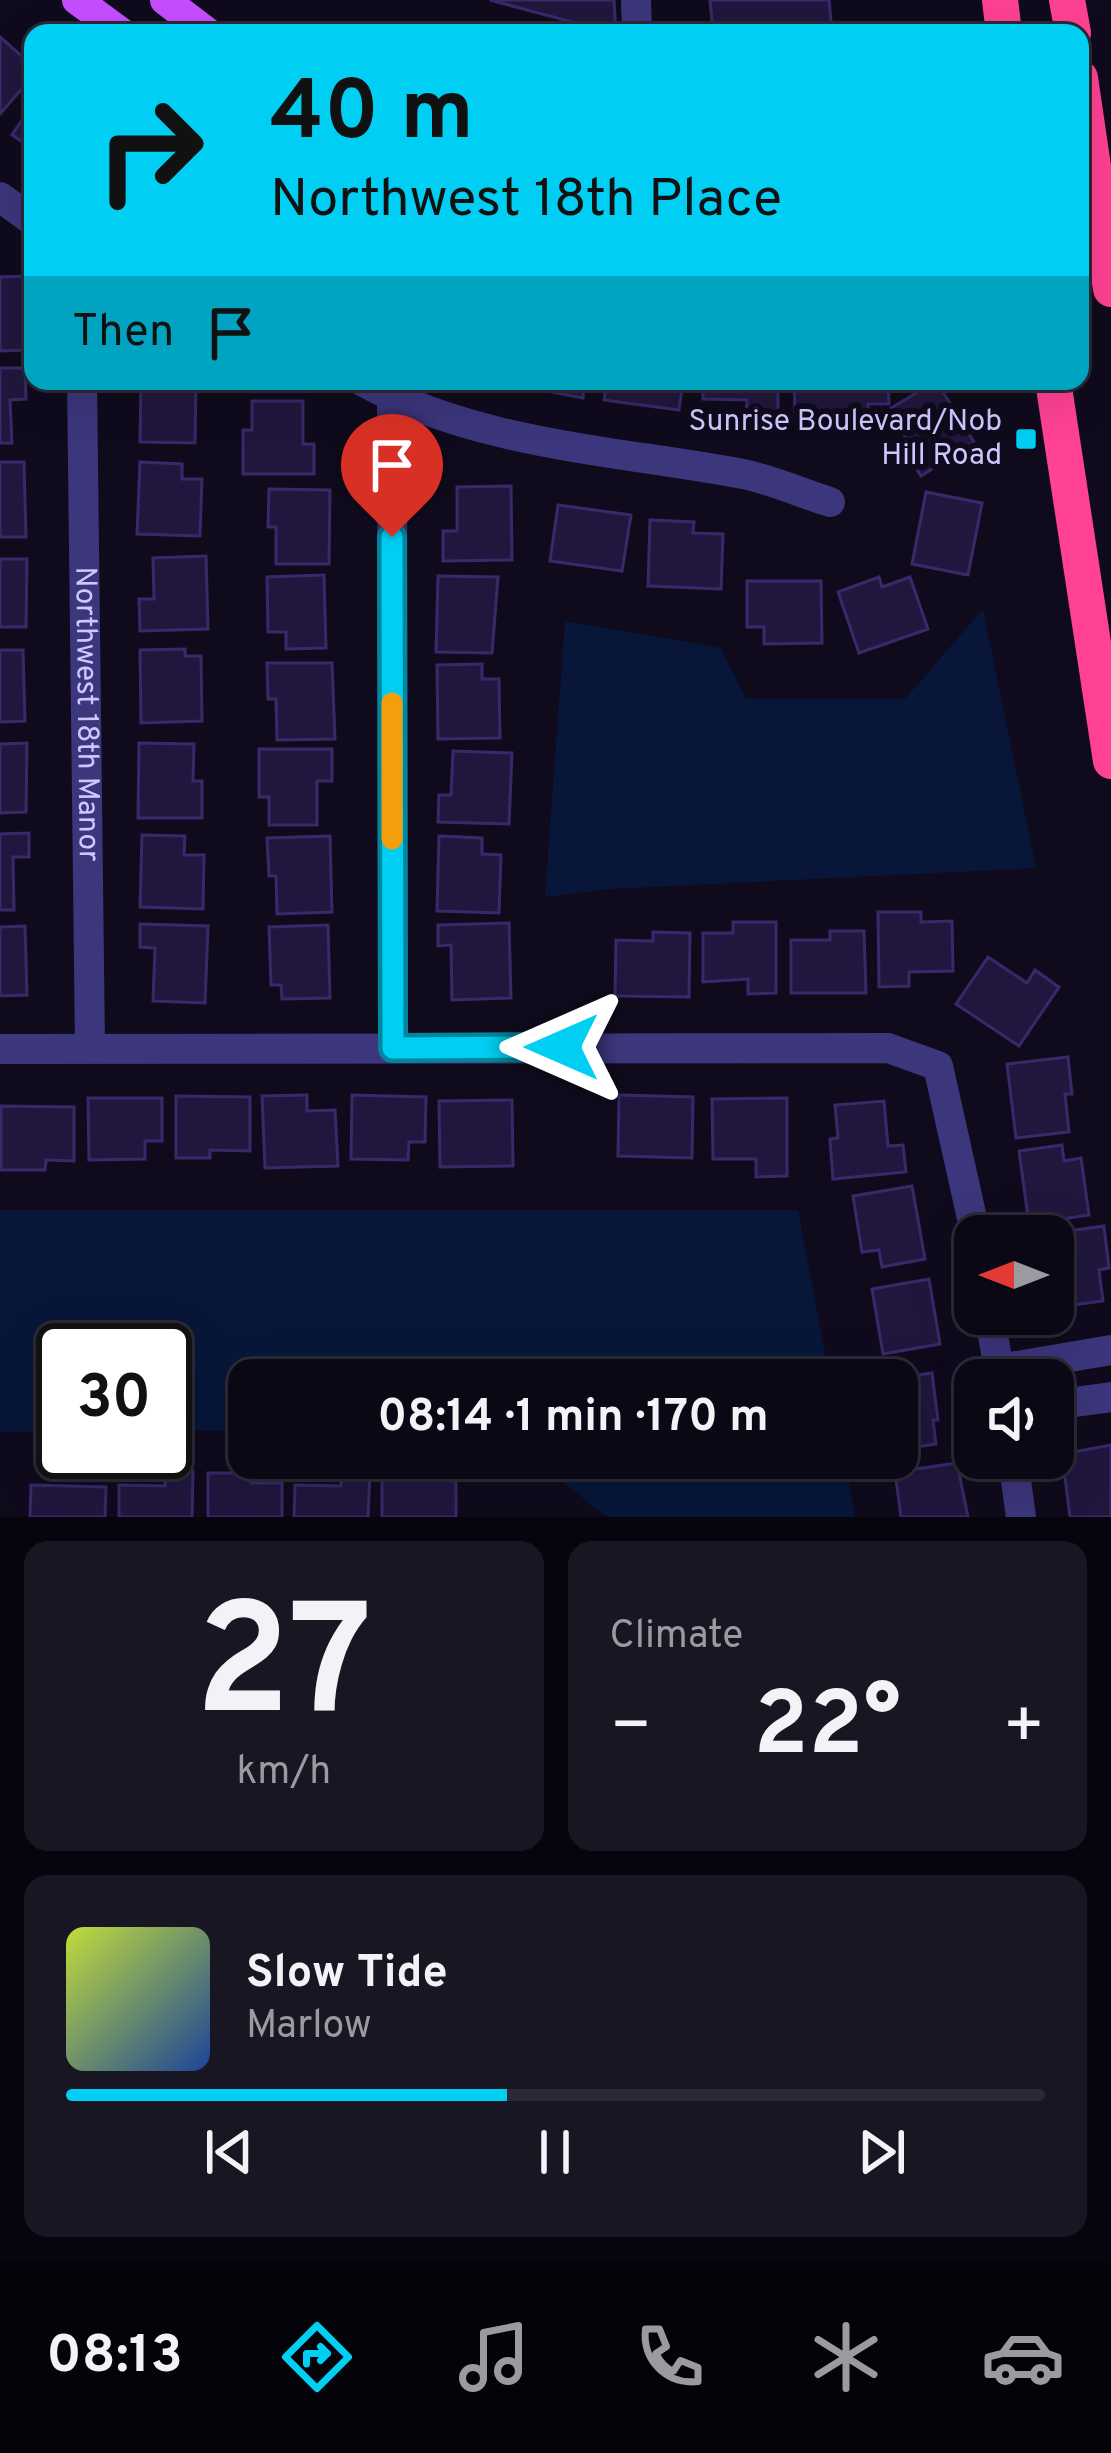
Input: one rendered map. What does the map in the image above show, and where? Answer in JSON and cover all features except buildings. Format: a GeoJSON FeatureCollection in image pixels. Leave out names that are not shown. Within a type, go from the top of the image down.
{"type":"FeatureCollection","features":[{"type":"Feature","properties":{"kind":"highway"},"geometry":{"type":"LineString","coordinates":[[1089,142],[1102,270]]}},
{"type":"Feature","properties":{"kind":"highway"},"geometry":{"type":"LineString","coordinates":[[1054,390],[1111,761]]}},
{"type":"Feature","properties":{"kind":"main road"},"geometry":{"type":"LineString","coordinates":[[77,0],[110,24]]}},
{"type":"Feature","properties":{"kind":"main road"},"geometry":{"type":"LineString","coordinates":[[165,0],[196,24]]}},
{"type":"Feature","properties":{"kind":"street"},"geometry":{"type":"LineString","coordinates":[[0,196],[24,214]]}},
{"type":"Feature","properties":{"kind":"street","name":"Northwest 18th Manor"},"geometry":{"type":"LineString","coordinates":[[82,390],[90,1048]]}},
{"type":"Feature","properties":{"kind":"street"},"geometry":{"type":"LineString","coordinates":[[378,390],[481,429],[626,458],[747,475],[830,502]]}},
{"type":"Feature","properties":{"kind":"street"},"geometry":{"type":"LineString","coordinates":[[392,398],[393,1048]]}},
{"type":"Feature","properties":{"kind":"street"},"geometry":{"type":"LineString","coordinates":[[0,1049],[888,1048],[938,1066],[971,1215]]}},
{"type":"Feature","properties":{"kind":"street"},"geometry":{"type":"LineString","coordinates":[[1069,1359],[1111,1350]]}},
{"type":"Feature","properties":{"kind":"street"},"geometry":{"type":"LineString","coordinates":[[1074,1403],[1111,1397]]}},
{"type":"Feature","properties":{"kind":"street"},"geometry":{"type":"LineString","coordinates":[[1016,1479],[1022,1517]]}},
{"type":"Feature","properties":{"kind":"water"},"geometry":{"type":"Polygon","coordinates":[[[983,609],[1036,868],[610,889],[545,897],[565,621],[721,648],[746,699],[905,699],[983,609]]]}},
{"type":"Feature","properties":{"kind":"water"},"geometry":{"type":"Polygon","coordinates":[[[0,1210],[798,1210],[826,1359],[228,1359],[228,1430],[192,1431],[192,1323],[36,1323],[36,1432],[0,1432],[0,1210]]]}},
{"type":"Feature","properties":{"kind":"water"},"geometry":{"type":"Polygon","coordinates":[[[559,1479],[848,1479],[855,1517],[607,1517],[559,1479]]]}},
{"type":"Feature","properties":{"kind":"slow traffic"},"geometry":{"type":"LineString","coordinates":[[392,703],[392,839]]}},
{"type":"Feature","properties":{"kind":"place","name":"Sunrise Boulevard/Nob Hill Road"},"geometry":{"type":"Point","coordinates":[1026,439]}},
{"type":"Feature","properties":{"kind":"route"},"geometry":{"type":"LineString","coordinates":[[392,537],[393,1048],[562,1047]]}}]}
